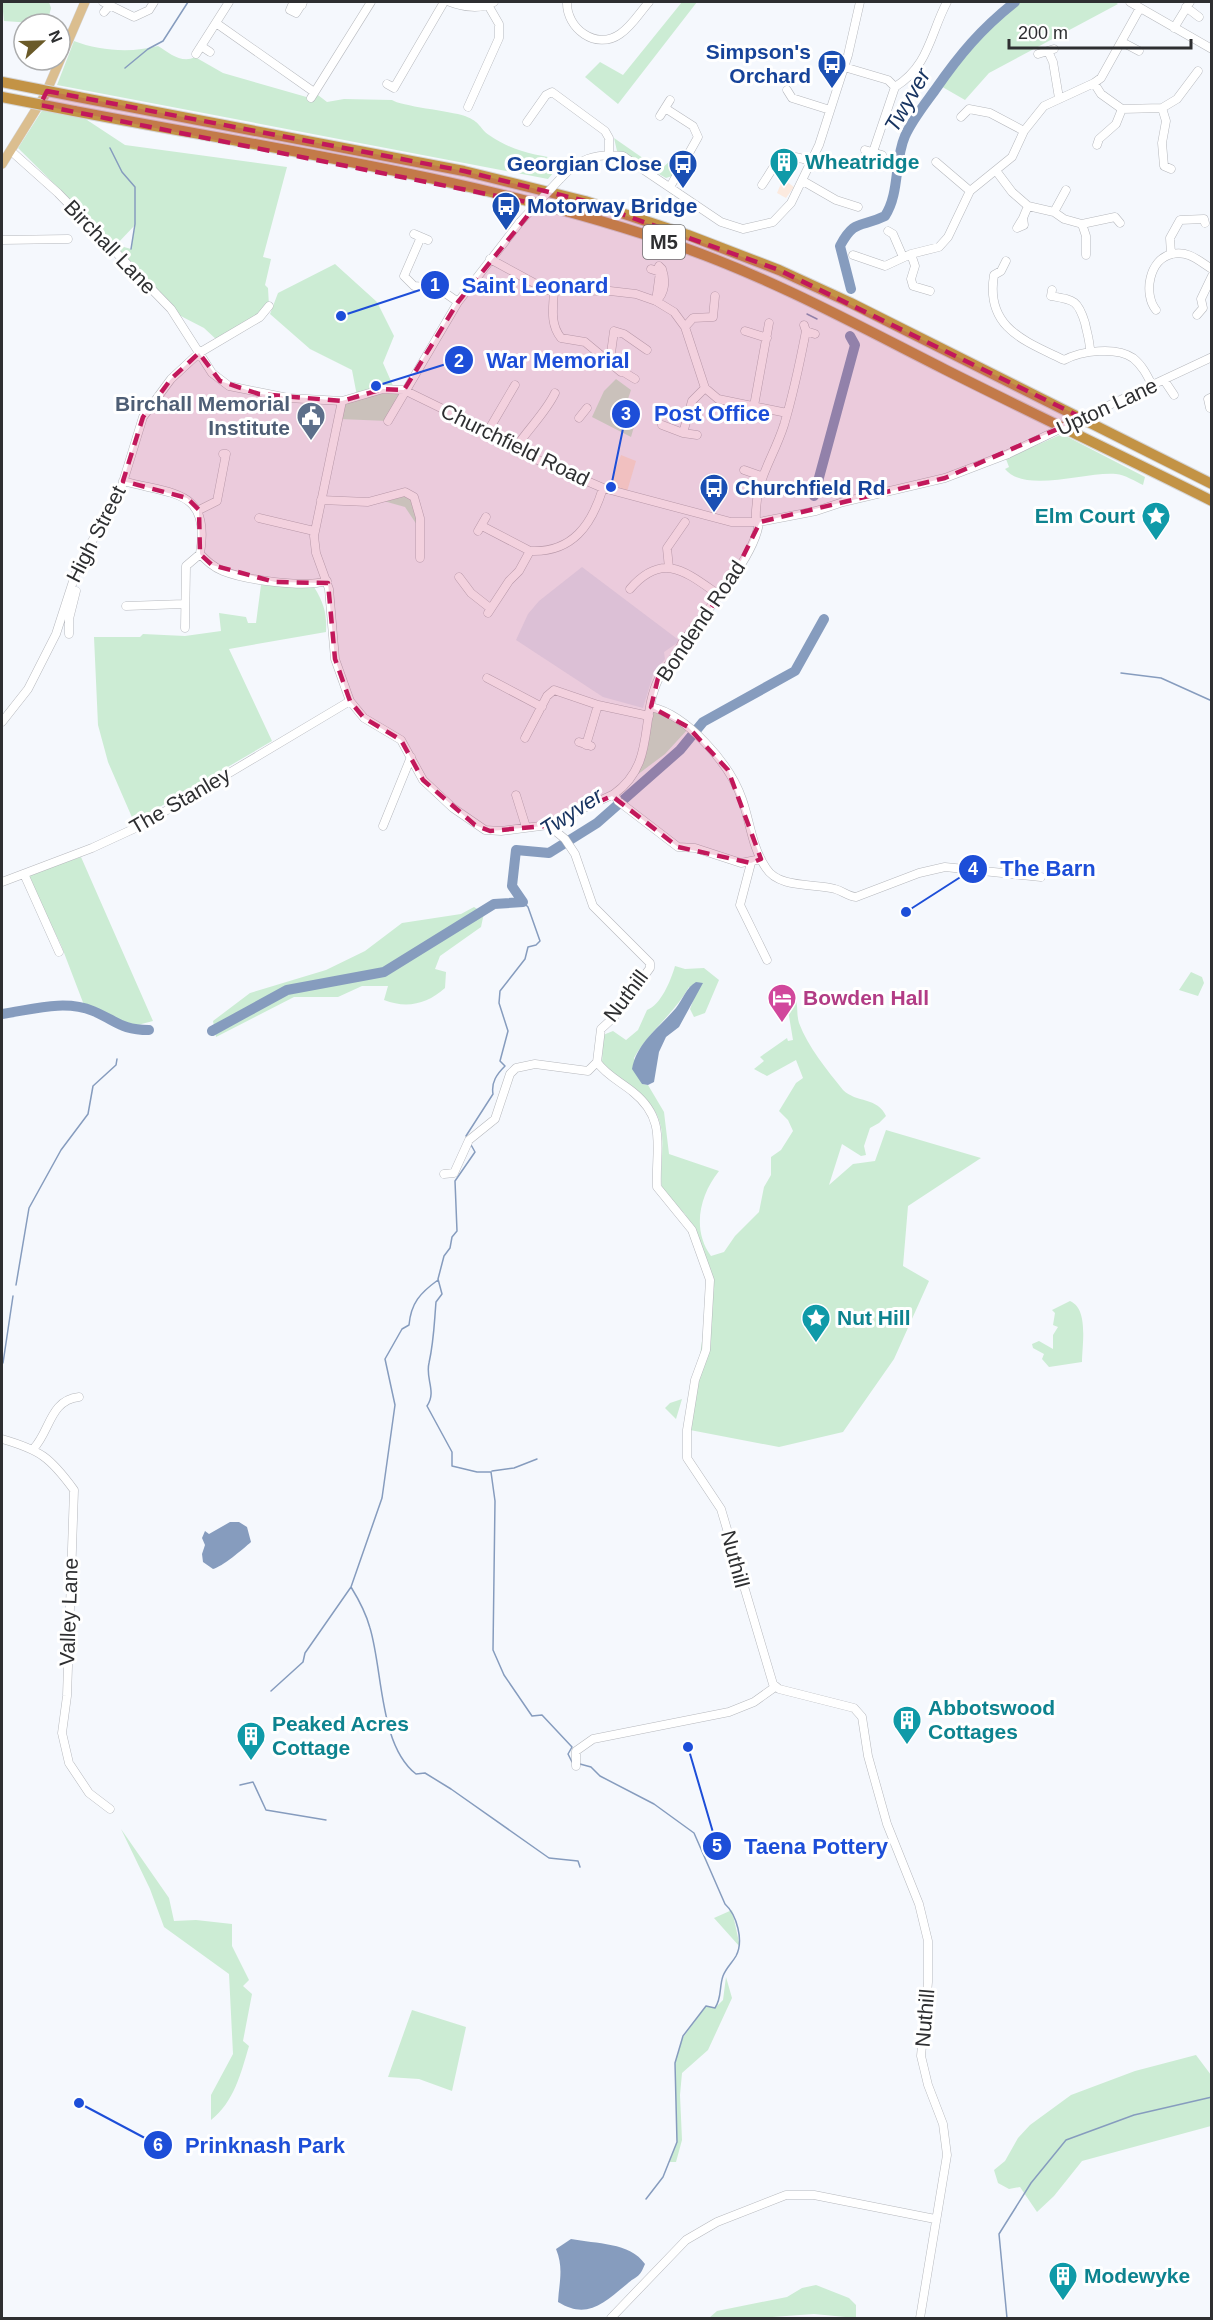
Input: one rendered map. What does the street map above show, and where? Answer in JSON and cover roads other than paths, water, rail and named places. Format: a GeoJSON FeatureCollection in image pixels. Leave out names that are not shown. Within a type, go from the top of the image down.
{"type":"FeatureCollection","features":[{"type":"Feature","properties":{"kind":"highway","name":"M5"},"geometry":{"type":"LineString","coordinates":[[2,82],[464,171],[585,201],[688,235],[779,270],[851,303],[1212,484]]}},
{"type":"Feature","properties":{"kind":"highway","name":"M5"},"geometry":{"type":"LineString","coordinates":[[2,97],[459,185],[580,214],[687,249],[773,284],[859,324],[943,369],[1212,501]]}},
{"type":"Feature","properties":{"kind":"main road"},"geometry":{"type":"LineString","coordinates":[[2,164],[52,82],[85,2]]}},
{"type":"Feature","properties":{"kind":"street"},"geometry":{"type":"LineString","coordinates":[[104,12],[106,3],[134,17],[149,10],[154,2]]}},
{"type":"Feature","properties":{"kind":"street"},"geometry":{"type":"LineString","coordinates":[[216,23],[312,95],[371,2]]}},
{"type":"Feature","properties":{"kind":"street"},"geometry":{"type":"LineString","coordinates":[[387,84],[394,88],[444,2]]}},
{"type":"Feature","properties":{"kind":"street"},"geometry":{"type":"LineString","coordinates":[[450,2],[464,7],[491,3],[499,24],[499,38],[472,105]]}},
{"type":"Feature","properties":{"kind":"street"},"geometry":{"type":"LineString","coordinates":[[567,2],[574,25],[588,36],[603,39],[623,32],[649,2]]}},
{"type":"Feature","properties":{"kind":"street"},"geometry":{"type":"LineString","coordinates":[[388,421],[404,390],[458,302],[520,222],[574,163],[609,154],[623,156],[722,222],[742,229],[773,222],[791,203],[811,162],[844,67],[860,2]]}},
{"type":"Feature","properties":{"kind":"street"},"geometry":{"type":"LineString","coordinates":[[882,155],[869,151],[895,87],[906,80],[926,56],[947,2]]}},
{"type":"Feature","properties":{"kind":"street"},"geometry":{"type":"LineString","coordinates":[[1130,2],[1212,49]]}},
{"type":"Feature","properties":{"kind":"street"},"geometry":{"type":"LineString","coordinates":[[196,54],[226,3]]}},
{"type":"Feature","properties":{"kind":"street"},"geometry":{"type":"LineString","coordinates":[[297,13],[302,3]]}},
{"type":"Feature","properties":{"kind":"street"},"geometry":{"type":"LineString","coordinates":[[1174,28],[1188,4],[1196,17]]}},
{"type":"Feature","properties":{"kind":"street"},"geometry":{"type":"LineString","coordinates":[[852,255],[885,266],[907,256],[932,250],[944,242],[970,191],[1012,158],[1024,131],[1044,106],[1101,78],[1140,8]]}},
{"type":"Feature","properties":{"kind":"street"},"geometry":{"type":"LineString","coordinates":[[1122,42],[1139,51]]}},
{"type":"Feature","properties":{"kind":"street"},"geometry":{"type":"LineString","coordinates":[[201,46],[210,52]]}},
{"type":"Feature","properties":{"kind":"street"},"geometry":{"type":"LineString","coordinates":[[1038,54],[1051,50],[1059,98]]}},
{"type":"Feature","properties":{"kind":"street"},"geometry":{"type":"LineString","coordinates":[[844,67],[888,80],[895,87]]}},
{"type":"Feature","properties":{"kind":"street"},"geometry":{"type":"LineString","coordinates":[[1094,83],[1101,94],[1122,109],[1162,108],[1177,99],[1198,71]]}},
{"type":"Feature","properties":{"kind":"street"},"geometry":{"type":"LineString","coordinates":[[544,85],[605,130],[609,138],[609,154]]}},
{"type":"Feature","properties":{"kind":"street"},"geometry":{"type":"LineString","coordinates":[[531,121],[546,95],[552,92]]}},
{"type":"Feature","properties":{"kind":"street"},"geometry":{"type":"LineString","coordinates":[[788,97],[830,110]]}},
{"type":"Feature","properties":{"kind":"street"},"geometry":{"type":"LineString","coordinates":[[660,116],[670,100]]}},
{"type":"Feature","properties":{"kind":"street"},"geometry":{"type":"LineString","coordinates":[[665,108],[693,126],[698,137],[670,187]]}},
{"type":"Feature","properties":{"kind":"street"},"geometry":{"type":"LineString","coordinates":[[1162,108],[1166,121],[1162,143],[1164,166],[1171,169]]}},
{"type":"Feature","properties":{"kind":"street"},"geometry":{"type":"LineString","coordinates":[[961,117],[969,109],[990,112],[1024,131]]}},
{"type":"Feature","properties":{"kind":"street"},"geometry":{"type":"LineString","coordinates":[[1097,146],[1099,138],[1116,124],[1122,109]]}},
{"type":"Feature","properties":{"kind":"street","name":"Birchall Lane"},"geometry":{"type":"LineString","coordinates":[[11,151],[58,193],[171,309],[212,373],[229,386],[288,398],[342,401]]}},
{"type":"Feature","properties":{"kind":"street"},"geometry":{"type":"LineString","coordinates":[[762,185],[771,179],[777,162],[784,156],[797,156],[811,162]]}},
{"type":"Feature","properties":{"kind":"street"},"geometry":{"type":"LineString","coordinates":[[939,166],[970,191]]}},
{"type":"Feature","properties":{"kind":"street"},"geometry":{"type":"LineString","coordinates":[[997,172],[1012,192],[1028,206],[1054,212],[1064,219],[1082,224],[1115,217],[1120,223]]}},
{"type":"Feature","properties":{"kind":"street"},"geometry":{"type":"LineString","coordinates":[[803,181],[853,204]]}},
{"type":"Feature","properties":{"kind":"street"},"geometry":{"type":"LineString","coordinates":[[1054,212],[1066,190]]}},
{"type":"Feature","properties":{"kind":"street"},"geometry":{"type":"LineString","coordinates":[[1023,218],[1028,206]]}},
{"type":"Feature","properties":{"kind":"street"},"geometry":{"type":"LineString","coordinates":[[1172,254],[1170,238],[1180,219],[1196,217],[1204,219],[1205,223]]}},
{"type":"Feature","properties":{"kind":"street"},"geometry":{"type":"LineString","coordinates":[[1082,224],[1086,236],[1083,252]]}},
{"type":"Feature","properties":{"kind":"street"},"geometry":{"type":"LineString","coordinates":[[888,231],[893,234],[915,266],[911,279],[913,286],[930,291]]}},
{"type":"Feature","properties":{"kind":"street"},"geometry":{"type":"LineString","coordinates":[[421,237],[404,276],[414,286],[438,288],[458,302]]}},
{"type":"Feature","properties":{"kind":"street"},"geometry":{"type":"LineString","coordinates":[[2,240],[68,239]]}},
{"type":"Feature","properties":{"kind":"street"},"geometry":{"type":"LineString","coordinates":[[1156,310],[1148,305],[1154,269],[1172,254],[1191,255],[1212,268]]}},
{"type":"Feature","properties":{"kind":"street"},"geometry":{"type":"LineString","coordinates":[[490,259],[530,283],[554,291],[610,291],[636,294],[656,301],[674,312],[685,327],[705,388],[717,399],[787,413]]}},
{"type":"Feature","properties":{"kind":"street"},"geometry":{"type":"LineString","coordinates":[[1006,261],[1001,271],[997,272],[993,284],[999,317],[1006,328],[1016,336],[1064,360],[1078,353],[1090,351],[1131,357],[1142,366],[1152,385]]}},
{"type":"Feature","properties":{"kind":"street"},"geometry":{"type":"LineString","coordinates":[[655,268],[660,272],[656,301]]}},
{"type":"Feature","properties":{"kind":"street"},"geometry":{"type":"LineString","coordinates":[[1203,311],[1201,299],[1212,276]]}},
{"type":"Feature","properties":{"kind":"street"},"geometry":{"type":"LineString","coordinates":[[554,291],[554,329],[561,338],[577,338],[585,342],[618,370],[635,379]]}},
{"type":"Feature","properties":{"kind":"street"},"geometry":{"type":"LineString","coordinates":[[685,327],[693,318],[716,319],[715,296]]}},
{"type":"Feature","properties":{"kind":"street"},"geometry":{"type":"LineString","coordinates":[[1051,296],[1083,306],[1090,351]]}},
{"type":"Feature","properties":{"kind":"street","name":"High Street"},"geometry":{"type":"LineString","coordinates":[[2,722],[28,689],[64,619],[78,566],[123,482],[143,417],[171,379],[199,353],[260,317],[268,308]]}},
{"type":"Feature","properties":{"kind":"street"},"geometry":{"type":"LineString","coordinates":[[754,406],[769,323]]}},
{"type":"Feature","properties":{"kind":"street","name":"Bondend Road"},"geometry":{"type":"LineString","coordinates":[[342,401],[314,531],[316,553],[327,580],[335,659],[350,701],[364,718],[400,740],[423,780],[475,825],[490,831],[548,825],[614,794],[622,788],[641,761],[658,678],[731,580],[756,535],[761,476],[780,436],[787,413],[805,328],[815,334]]}},
{"type":"Feature","properties":{"kind":"street"},"geometry":{"type":"LineString","coordinates":[[606,359],[611,353],[614,331],[624,334],[647,350]]}},
{"type":"Feature","properties":{"kind":"street"},"geometry":{"type":"LineString","coordinates":[[745,331],[766,338]]}},
{"type":"Feature","properties":{"kind":"street","name":"Upton Lane"},"geometry":{"type":"LineString","coordinates":[[1005,455],[1212,357]]}},
{"type":"Feature","properties":{"kind":"street"},"geometry":{"type":"LineString","coordinates":[[1164,380],[1174,395]]}},
{"type":"Feature","properties":{"kind":"street"},"geometry":{"type":"LineString","coordinates":[[489,431],[516,384]]}},
{"type":"Feature","properties":{"kind":"street"},"geometry":{"type":"LineString","coordinates":[[682,433],[692,402],[705,388]]}},
{"type":"Feature","properties":{"kind":"street","name":"Churchfield Road"},"geometry":{"type":"LineString","coordinates":[[342,401],[382,389],[404,390],[489,431],[538,460],[603,488],[731,522],[758,522],[816,511],[843,502],[926,483],[1005,455]]}},
{"type":"Feature","properties":{"kind":"street"},"geometry":{"type":"LineString","coordinates":[[517,446],[531,425],[549,406],[555,392]]}},
{"type":"Feature","properties":{"kind":"street"},"geometry":{"type":"LineString","coordinates":[[1207,398],[1210,408]]}},
{"type":"Feature","properties":{"kind":"street"},"geometry":{"type":"LineString","coordinates":[[579,418],[587,408]]}},
{"type":"Feature","properties":{"kind":"street"},"geometry":{"type":"LineString","coordinates":[[662,425],[682,433],[697,435]]}},
{"type":"Feature","properties":{"kind":"street"},"geometry":{"type":"LineString","coordinates":[[199,510],[217,501],[226,454],[223,454]]}},
{"type":"Feature","properties":{"kind":"street"},"geometry":{"type":"LineString","coordinates":[[744,470],[761,476]]}},
{"type":"Feature","properties":{"kind":"street"},"geometry":{"type":"LineString","coordinates":[[123,482],[187,498],[199,510],[203,538],[200,554],[186,566],[185,628]]}},
{"type":"Feature","properties":{"kind":"street"},"geometry":{"type":"LineString","coordinates":[[486,518],[480,528],[530,551],[555,548],[585,529],[595,513],[603,488]]}},
{"type":"Feature","properties":{"kind":"street"},"geometry":{"type":"LineString","coordinates":[[321,500],[368,502],[405,492],[414,497],[420,518],[421,558]]}},
{"type":"Feature","properties":{"kind":"street"},"geometry":{"type":"LineString","coordinates":[[259,518],[314,531]]}},
{"type":"Feature","properties":{"kind":"street"},"geometry":{"type":"LineString","coordinates":[[669,568],[667,548],[683,524],[673,521]]}},
{"type":"Feature","properties":{"kind":"street"},"geometry":{"type":"LineString","coordinates":[[459,577],[463,590],[490,610],[519,571],[530,551]]}},
{"type":"Feature","properties":{"kind":"street"},"geometry":{"type":"LineString","coordinates":[[200,554],[212,565],[225,572],[275,582],[301,584],[327,580]]}},
{"type":"Feature","properties":{"kind":"street"},"geometry":{"type":"LineString","coordinates":[[630,586],[648,573],[669,568],[684,571],[719,595]]}},
{"type":"Feature","properties":{"kind":"street"},"geometry":{"type":"LineString","coordinates":[[69,634],[64,619],[76,591]]}},
{"type":"Feature","properties":{"kind":"street"},"geometry":{"type":"LineString","coordinates":[[126,606],[184,604]]}},
{"type":"Feature","properties":{"kind":"street"},"geometry":{"type":"LineString","coordinates":[[493,678],[542,707]]}},
{"type":"Feature","properties":{"kind":"street"},"geometry":{"type":"LineString","coordinates":[[525,739],[547,696],[554,690],[598,705],[650,711],[662,710],[688,728],[716,754],[734,780],[766,870],[788,881],[836,889],[850,896],[945,867],[1041,877]]}},
{"type":"Feature","properties":{"kind":"street","name":"The Stanley"},"geometry":{"type":"LineString","coordinates":[[2,882],[92,848],[142,825],[350,701]]}},
{"type":"Feature","properties":{"kind":"street"},"geometry":{"type":"LineString","coordinates":[[585,744],[598,705]]}},
{"type":"Feature","properties":{"kind":"street"},"geometry":{"type":"LineString","coordinates":[[383,826],[411,758]]}},
{"type":"Feature","properties":{"kind":"street"},"geometry":{"type":"LineString","coordinates":[[614,794],[618,801],[678,847],[695,848],[730,861],[752,863],[761,859]]}},
{"type":"Feature","properties":{"kind":"street"},"geometry":{"type":"LineString","coordinates":[[516,795],[526,827]]}},
{"type":"Feature","properties":{"kind":"street","name":"Nuthill"},"geometry":{"type":"LineString","coordinates":[[548,825],[565,839],[575,854],[593,906],[650,963],[650,968],[614,1017],[601,1029],[597,1062],[635,1094],[651,1113],[659,1136],[657,1186],[692,1230],[710,1280],[706,1350],[695,1380],[685,1450],[687,1458],[721,1509],[764,1661],[775,1687],[842,1704],[859,1713],[887,1824],[925,1923],[929,1961],[921,2056],[947,2142],[920,2319]]}},
{"type":"Feature","properties":{"kind":"street"},"geometry":{"type":"LineString","coordinates":[[752,863],[740,905],[767,960]]}},
{"type":"Feature","properties":{"kind":"street"},"geometry":{"type":"LineString","coordinates":[[24,874],[59,952]]}},
{"type":"Feature","properties":{"kind":"street"},"geometry":{"type":"LineString","coordinates":[[444,1174],[454,1173],[469,1140],[495,1119],[510,1074],[516,1068],[535,1064],[588,1071],[597,1062]]}},
{"type":"Feature","properties":{"kind":"street"},"geometry":{"type":"LineString","coordinates":[[33,1448],[61,1403],[69,1398],[79,1397]]}},
{"type":"Feature","properties":{"kind":"street","name":"Valley Lane"},"geometry":{"type":"LineString","coordinates":[[2,1439],[33,1448],[56,1466],[74,1490],[67,1696],[62,1732],[69,1763],[89,1793],[110,1809]]}},
{"type":"Feature","properties":{"kind":"street"},"geometry":{"type":"LineString","coordinates":[[576,1766],[576,1751],[593,1739],[729,1712],[754,1702],[775,1687]]}},
{"type":"Feature","properties":{"kind":"street"},"geometry":{"type":"LineString","coordinates":[[611,2319],[686,2240],[717,2222],[786,2195],[814,2195],[935,2219]]}},
{"type":"Feature","properties":{"kind":"water"},"geometry":{"type":"Polygon","coordinates":[[[696,982],[703,983],[679,1027],[666,1037],[659,1052],[654,1082],[648,1085],[642,1084],[632,1069],[639,1051],[649,1036],[676,1008],[696,982]]]}},
{"type":"Feature","properties":{"kind":"water"},"geometry":{"type":"Polygon","coordinates":[[[230,1522],[239,1522],[247,1527],[251,1542],[213,1569],[203,1562],[202,1554],[205,1545],[202,1538],[205,1531],[209,1534],[230,1522]]]}},
{"type":"Feature","properties":{"kind":"water"},"geometry":{"type":"Polygon","coordinates":[[[571,2239],[622,2248],[639,2257],[645,2264],[638,2276],[603,2303],[587,2309],[568,2307],[558,2302],[560,2269],[556,2249],[571,2239]]]}},
{"type":"Feature","properties":{"kind":"waterway"},"geometry":{"type":"LineString","coordinates":[[125,68],[148,49],[163,41],[188,2]]}},
{"type":"Feature","properties":{"kind":"waterway","name":"Twyver"},"geometry":{"type":"LineString","coordinates":[[851,289],[840,246],[845,237],[855,227],[885,216],[893,197],[899,156],[911,124],[962,53],[981,32],[1015,2]]}},
{"type":"Feature","properties":{"kind":"waterway"},"geometry":{"type":"LineString","coordinates":[[110,148],[122,172],[135,187],[135,224],[131,249]]}},
{"type":"Feature","properties":{"kind":"waterway"},"geometry":{"type":"LineString","coordinates":[[807,314],[817,319]]}},
{"type":"Feature","properties":{"kind":"waterway","name":"Twyver"},"geometry":{"type":"LineString","coordinates":[[814,496],[855,345],[850,336]]}},
{"type":"Feature","properties":{"kind":"waterway","name":"Twyver"},"geometry":{"type":"LineString","coordinates":[[212,1031],[287,990],[384,972],[494,904],[523,902],[512,886],[516,850],[549,853],[597,823],[680,750],[703,722],[795,671],[824,619]]}},
{"type":"Feature","properties":{"kind":"waterway"},"geometry":{"type":"LineString","coordinates":[[1121,673],[1161,678],[1212,701]]}},
{"type":"Feature","properties":{"kind":"waterway"},"geometry":{"type":"LineString","coordinates":[[466,1136],[493,1094],[495,1079],[505,1066],[500,1061],[508,1031],[499,1003],[500,991],[525,959],[528,947],[540,941],[528,907],[523,902]]}},
{"type":"Feature","properties":{"kind":"waterway","name":"Twyver"},"geometry":{"type":"LineString","coordinates":[[2,1014],[48,1006],[71,1006],[93,1011],[125,1027],[149,1030]]}},
{"type":"Feature","properties":{"kind":"waterway"},"geometry":{"type":"LineString","coordinates":[[16,1285],[29,1208],[61,1150],[88,1114],[93,1086],[116,1065],[117,1059]]}},
{"type":"Feature","properties":{"kind":"waterway"},"geometry":{"type":"LineString","coordinates":[[470,1143],[475,1152],[455,1181],[457,1231],[444,1256],[438,1279],[442,1294],[436,1302],[428,1369],[431,1395],[427,1406],[452,1452],[452,1466],[477,1472],[491,1472],[495,1501],[493,1650],[504,1675],[532,1716],[542,1715],[572,1747],[568,1754],[572,1762]]}},
{"type":"Feature","properties":{"kind":"waterway"},"geometry":{"type":"LineString","coordinates":[[271,1691],[303,1662],[305,1653],[351,1587],[382,1498],[395,1405],[385,1359],[402,1329],[409,1325],[414,1305],[418,1299],[438,1280]]}},
{"type":"Feature","properties":{"kind":"waterway"},"geometry":{"type":"LineString","coordinates":[[3,1363],[13,1296]]}},
{"type":"Feature","properties":{"kind":"waterway"},"geometry":{"type":"LineString","coordinates":[[492,1471],[514,1468],[537,1459]]}},
{"type":"Feature","properties":{"kind":"waterway"},"geometry":{"type":"LineString","coordinates":[[351,1587],[368,1622],[389,1726],[395,1745],[404,1761],[416,1774],[425,1773],[451,1789],[549,1858],[578,1861],[580,1867]]}},
{"type":"Feature","properties":{"kind":"waterway"},"geometry":{"type":"LineString","coordinates":[[580,1764],[591,1767],[600,1776],[654,1804],[694,1833],[738,1928],[738,1950],[723,1976],[720,1996],[715,2008],[706,2006],[683,2036],[675,2063],[677,2142],[663,2177],[646,2199]]}},
{"type":"Feature","properties":{"kind":"waterway"},"geometry":{"type":"LineString","coordinates":[[240,1785],[253,1782],[266,1810],[326,1820]]}},
{"type":"Feature","properties":{"kind":"waterway"},"geometry":{"type":"LineString","coordinates":[[1007,2318],[999,2234],[1031,2183],[1066,2140],[1134,2115],[1212,2097]]}},
{"type":"Feature","properties":{"kind":"place","name":"Simpson's Orchard"},"geometry":{"type":"Point","coordinates":[832,90]}},
{"type":"Feature","properties":{"kind":"place","name":"Wheatridge"},"geometry":{"type":"Point","coordinates":[784,188]}},
{"type":"Feature","properties":{"kind":"place","name":"Georgian Close"},"geometry":{"type":"Point","coordinates":[683,190]}},
{"type":"Feature","properties":{"kind":"place","name":"Motorway Bridge"},"geometry":{"type":"Point","coordinates":[506,232]}},
{"type":"Feature","properties":{"kind":"place","name":"Saint Leonard"},"geometry":{"type":"Point","coordinates":[341,316]}},
{"type":"Feature","properties":{"kind":"place","name":"War Memorial"},"geometry":{"type":"Point","coordinates":[376,386]}},
{"type":"Feature","properties":{"kind":"place","name":"Birchall Memorial Institute"},"geometry":{"type":"Point","coordinates":[311,442]}},
{"type":"Feature","properties":{"kind":"place","name":"Post Office"},"geometry":{"type":"Point","coordinates":[611,487]}},
{"type":"Feature","properties":{"kind":"place","name":"Churchfield Rd"},"geometry":{"type":"Point","coordinates":[714,514]}},
{"type":"Feature","properties":{"kind":"place","name":"Elm Court"},"geometry":{"type":"Point","coordinates":[1156,542]}},
{"type":"Feature","properties":{"kind":"place","name":"The Barn"},"geometry":{"type":"Point","coordinates":[906,912]}},
{"type":"Feature","properties":{"kind":"place","name":"Bowden Hall"},"geometry":{"type":"Point","coordinates":[782,1024]}},
{"type":"Feature","properties":{"kind":"place","name":"Nut Hill"},"geometry":{"type":"Point","coordinates":[816,1344]}},
{"type":"Feature","properties":{"kind":"place","name":"Abbotswood Cottages"},"geometry":{"type":"Point","coordinates":[907,1746]}},
{"type":"Feature","properties":{"kind":"place","name":"Taena Pottery"},"geometry":{"type":"Point","coordinates":[688,1747]}},
{"type":"Feature","properties":{"kind":"place","name":"Peaked Acres Cottage"},"geometry":{"type":"Point","coordinates":[251,1762]}},
{"type":"Feature","properties":{"kind":"place","name":"Prinknash Park"},"geometry":{"type":"Point","coordinates":[79,2103]}},
{"type":"Feature","properties":{"kind":"place","name":"Modewyke"},"geometry":{"type":"Point","coordinates":[1063,2302]}}]}
